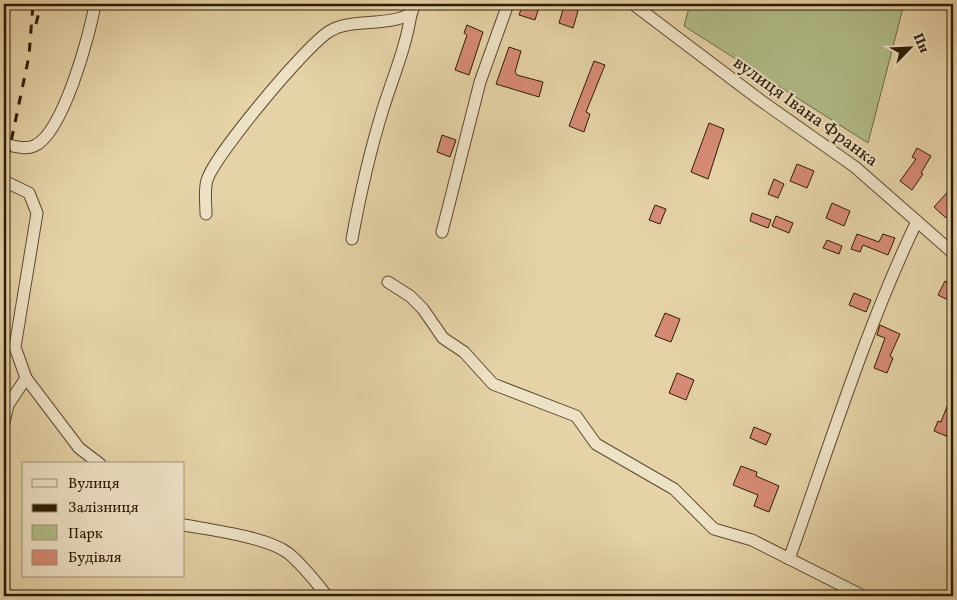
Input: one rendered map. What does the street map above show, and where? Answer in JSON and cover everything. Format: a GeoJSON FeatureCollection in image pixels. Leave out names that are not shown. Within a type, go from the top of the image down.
{"type":"FeatureCollection","features":[{"type":"Feature","properties":{"kind":"street"},"geometry":{"type":"LineString","coordinates":[[4,144],[24,148],[33,147],[41,142],[46,135],[59,114],[81,60],[95,4]]}},
{"type":"Feature","properties":{"kind":"street"},"geometry":{"type":"LineString","coordinates":[[442,232],[480,82],[508,4]]}},
{"type":"Feature","properties":{"kind":"street","name":"вулиця Івана Франка"},"geometry":{"type":"LineString","coordinates":[[633,4],[760,100],[855,167],[953,253]]}},
{"type":"Feature","properties":{"kind":"street"},"geometry":{"type":"LineString","coordinates":[[206,214],[206,182],[212,168],[245,123],[324,36],[340,27],[386,22],[413,9]]}},
{"type":"Feature","properties":{"kind":"street"},"geometry":{"type":"LineString","coordinates":[[352,239],[361,190],[383,108],[408,38],[413,9]]}},
{"type":"Feature","properties":{"kind":"street"},"geometry":{"type":"LineString","coordinates":[[4,181],[29,193],[37,213],[15,348],[26,378],[79,448],[97,462]]}},
{"type":"Feature","properties":{"kind":"street"},"geometry":{"type":"LineString","coordinates":[[789,559],[865,340],[890,278],[917,221]]}},
{"type":"Feature","properties":{"kind":"street"},"geometry":{"type":"LineString","coordinates":[[388,282],[410,296],[423,309],[443,338],[464,352],[493,384],[576,416],[596,444],[674,489],[714,529],[752,540],[863,596]]}},
{"type":"Feature","properties":{"kind":"street"},"geometry":{"type":"LineString","coordinates":[[4,422],[8,405],[26,378]]}},
{"type":"Feature","properties":{"kind":"street"},"geometry":{"type":"LineString","coordinates":[[185,524],[265,542],[286,552],[305,569],[327,596]]}},
{"type":"Feature","properties":{"kind":"green space"},"geometry":{"type":"Polygon","coordinates":[[[690,4],[904,4],[868,143],[684,26],[690,4]]]}},
{"type":"Feature","properties":{"kind":"building"},"geometry":{"type":"Polygon","coordinates":[[[523,4],[540,4],[535,20],[519,15],[523,4]]]}},
{"type":"Feature","properties":{"kind":"building"},"geometry":{"type":"Polygon","coordinates":[[[564,6],[578,11],[573,28],[559,23],[564,6]]]}},
{"type":"Feature","properties":{"kind":"building"},"geometry":{"type":"Polygon","coordinates":[[[467,25],[483,32],[469,75],[455,70],[467,35],[464,33],[467,25]]]}},
{"type":"Feature","properties":{"kind":"building"},"geometry":{"type":"Polygon","coordinates":[[[509,47],[521,51],[515,72],[517,75],[543,82],[539,97],[496,84],[509,47]]]}},
{"type":"Feature","properties":{"kind":"building"},"geometry":{"type":"Polygon","coordinates":[[[594,61],[605,65],[586,112],[590,114],[584,132],[569,126],[594,61]]]}},
{"type":"Feature","properties":{"kind":"building"},"geometry":{"type":"Polygon","coordinates":[[[709,123],[724,129],[708,179],[691,172],[709,123]]]}},
{"type":"Feature","properties":{"kind":"building"},"geometry":{"type":"Polygon","coordinates":[[[442,135],[456,140],[450,157],[437,152],[442,135]]]}},
{"type":"Feature","properties":{"kind":"building"},"geometry":{"type":"Polygon","coordinates":[[[917,148],[931,156],[921,173],[923,174],[912,190],[900,181],[916,159],[912,157],[917,148]]]}},
{"type":"Feature","properties":{"kind":"building"},"geometry":{"type":"Polygon","coordinates":[[[797,164],[814,171],[807,188],[790,181],[797,164]]]}},
{"type":"Feature","properties":{"kind":"building"},"geometry":{"type":"Polygon","coordinates":[[[774,179],[784,184],[778,198],[768,194],[774,179]]]}},
{"type":"Feature","properties":{"kind":"building"},"geometry":{"type":"Polygon","coordinates":[[[953,186],[953,210],[946,218],[934,207],[953,186]]]}},
{"type":"Feature","properties":{"kind":"building"},"geometry":{"type":"Polygon","coordinates":[[[832,203],[850,211],[844,226],[826,218],[832,203]]]}},
{"type":"Feature","properties":{"kind":"building"},"geometry":{"type":"Polygon","coordinates":[[[655,205],[666,209],[660,224],[649,220],[655,205]]]}},
{"type":"Feature","properties":{"kind":"building"},"geometry":{"type":"Polygon","coordinates":[[[752,213],[771,220],[768,228],[750,221],[752,213]]]}},
{"type":"Feature","properties":{"kind":"building"},"geometry":{"type":"Polygon","coordinates":[[[776,216],[793,223],[789,233],[772,226],[776,216]]]}},
{"type":"Feature","properties":{"kind":"building"},"geometry":{"type":"Polygon","coordinates":[[[857,234],[879,242],[883,234],[895,238],[888,255],[863,245],[860,252],[851,249],[857,234]]]}},
{"type":"Feature","properties":{"kind":"building"},"geometry":{"type":"Polygon","coordinates":[[[827,240],[842,246],[839,254],[823,248],[827,240]]]}},
{"type":"Feature","properties":{"kind":"building"},"geometry":{"type":"Polygon","coordinates":[[[945,281],[953,286],[953,295],[950,301],[938,295],[945,281]]]}},
{"type":"Feature","properties":{"kind":"building"},"geometry":{"type":"Polygon","coordinates":[[[854,293],[871,300],[866,312],[849,305],[854,293]]]}},
{"type":"Feature","properties":{"kind":"building"},"geometry":{"type":"Polygon","coordinates":[[[665,313],[680,319],[671,342],[655,336],[665,313]]]}},
{"type":"Feature","properties":{"kind":"building"},"geometry":{"type":"Polygon","coordinates":[[[880,325],[900,334],[890,356],[893,358],[887,373],[874,368],[885,338],[877,335],[880,325]]]}},
{"type":"Feature","properties":{"kind":"building"},"geometry":{"type":"Polygon","coordinates":[[[677,373],[694,380],[686,400],[669,393],[677,373]]]}},
{"type":"Feature","properties":{"kind":"building"},"geometry":{"type":"Polygon","coordinates":[[[953,391],[953,433],[951,438],[934,431],[938,421],[941,422],[953,391]]]}},
{"type":"Feature","properties":{"kind":"building"},"geometry":{"type":"Polygon","coordinates":[[[754,427],[771,434],[766,445],[750,438],[754,427]]]}},
{"type":"Feature","properties":{"kind":"building"},"geometry":{"type":"Polygon","coordinates":[[[741,466],[757,472],[756,476],[779,486],[769,512],[754,506],[758,495],[733,485],[741,466]]]}},
{"type":"Feature","properties":{"kind":"railway"},"geometry":{"type":"LineString","coordinates":[[4,175],[29,56],[33,4]]}},
{"type":"Feature","properties":{"kind":"railway"},"geometry":{"type":"LineString","coordinates":[[36,24],[41,4]]}}]}
